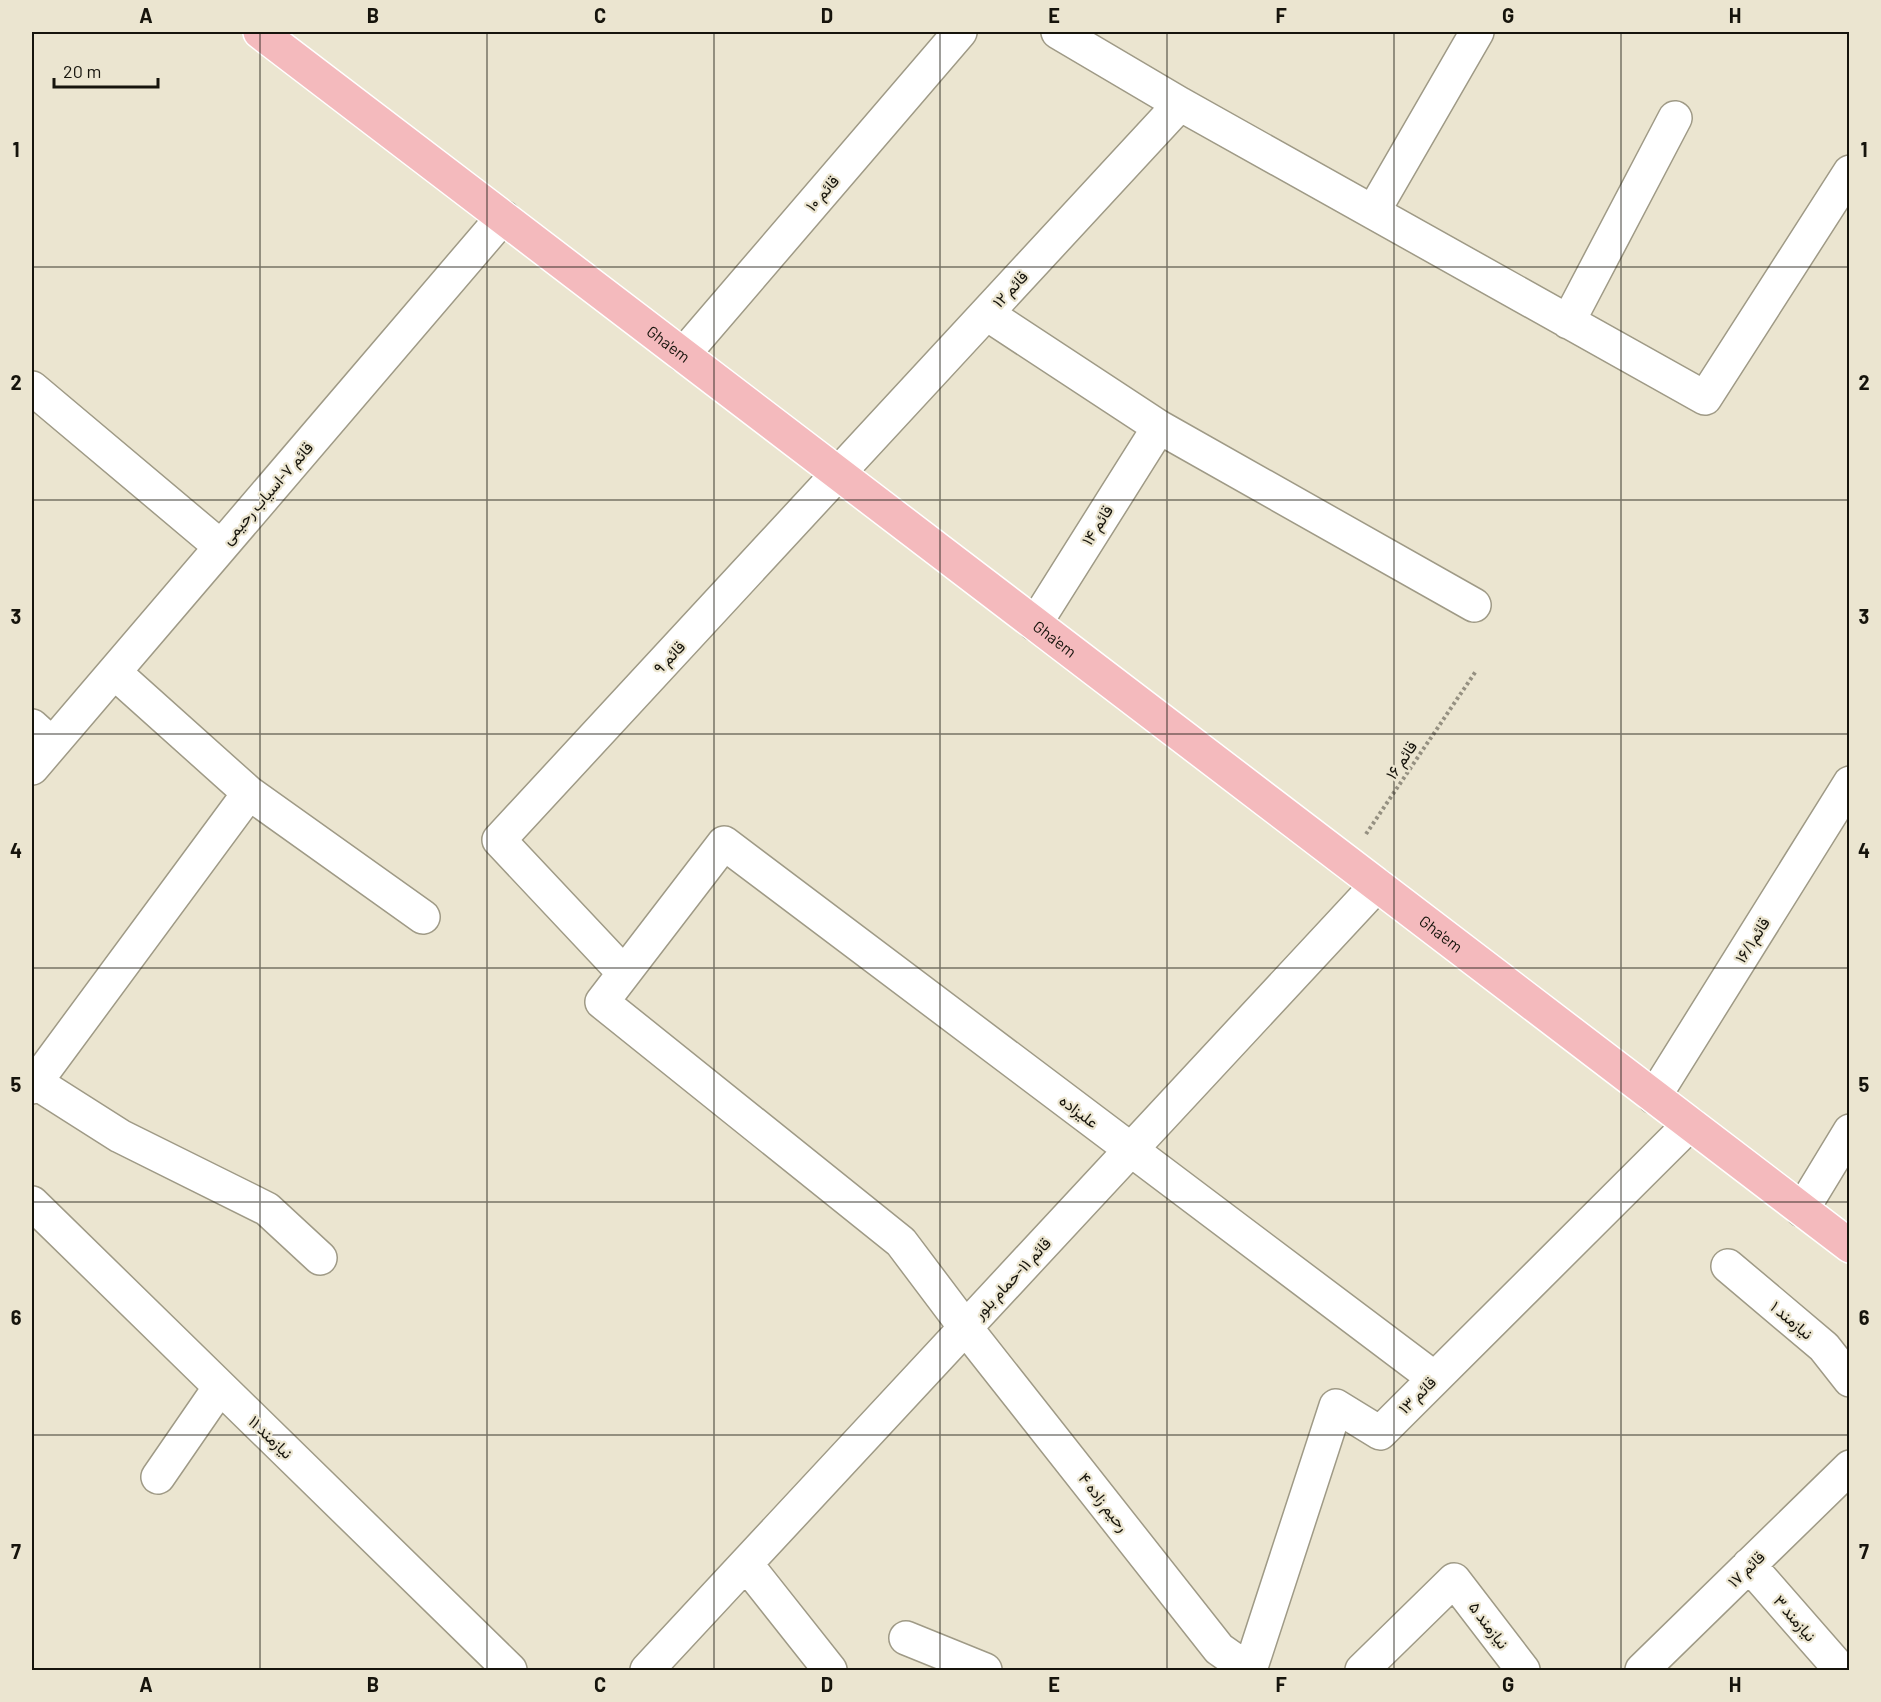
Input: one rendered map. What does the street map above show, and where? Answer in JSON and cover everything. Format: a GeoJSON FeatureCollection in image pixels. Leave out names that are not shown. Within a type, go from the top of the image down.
{"type":"FeatureCollection","features":[{"type":"Feature","properties":{"kind":"main road","name":"Gha'em"},"geometry":{"type":"LineString","coordinates":[[260,32],[1850,1246]]}},
{"type":"Feature","properties":{"kind":"street","name":"قائم ۱۰"},"geometry":{"type":"LineString","coordinates":[[683,355],[960,32]]}},
{"type":"Feature","properties":{"kind":"street"},"geometry":{"type":"LineString","coordinates":[[1058,32],[1180,104],[1705,398],[1848,159]]}},
{"type":"Feature","properties":{"kind":"street"},"geometry":{"type":"LineString","coordinates":[[1373,212],[1477,32]]}},
{"type":"Feature","properties":{"kind":"street","name":"قائم ۱۲"},"geometry":{"type":"LineString","coordinates":[[839,475],[1180,104]]}},
{"type":"Feature","properties":{"kind":"street"},"geometry":{"type":"LineString","coordinates":[[1568,322],[1675,118]]}},
{"type":"Feature","properties":{"kind":"street","name":"قائم ۷-اسیاب رحیمی"},"geometry":{"type":"LineString","coordinates":[[32,768],[42,735],[114,672],[503,218]]}},
{"type":"Feature","properties":{"kind":"street"},"geometry":{"type":"LineString","coordinates":[[987,314],[1159,427],[1474,605]]}},
{"type":"Feature","properties":{"kind":"street"},"geometry":{"type":"LineString","coordinates":[[32,388],[221,547]]}},
{"type":"Feature","properties":{"kind":"street","name":"قائم ۱۴"},"geometry":{"type":"LineString","coordinates":[[1035,624],[1159,427]]}},
{"type":"Feature","properties":{"kind":"street","name":"قائم ۹"},"geometry":{"type":"LineString","coordinates":[[624,974],[500,840],[839,475]]}},
{"type":"Feature","properties":{"kind":"street"},"geometry":{"type":"LineString","coordinates":[[114,672],[249,793],[423,917]]}},
{"type":"Feature","properties":{"kind":"street","name":"قائم۱۶/۱"},"geometry":{"type":"LineString","coordinates":[[1654,1097],[1850,783]]}},
{"type":"Feature","properties":{"kind":"street"},"geometry":{"type":"LineString","coordinates":[[249,793],[33,1084],[120,1136],[267,1209],[320,1258]]}},
{"type":"Feature","properties":{"kind":"street","name":"علیزاده"},"geometry":{"type":"LineString","coordinates":[[624,974],[724,843],[1434,1378]]}},
{"type":"Feature","properties":{"kind":"street","name":"قائم ۱۱-حمام بلور"},"geometry":{"type":"LineString","coordinates":[[647,1671],[1377,885]]}},
{"type":"Feature","properties":{"kind":"street","name":"رحیم زاده ۴"},"geometry":{"type":"LineString","coordinates":[[624,974],[602,1002],[901,1242],[1211,1660],[1249,1671]]}},
{"type":"Feature","properties":{"kind":"street","name":"قائم ۱۳"},"geometry":{"type":"LineString","coordinates":[[1249,1671],[1336,1406],[1380,1433],[1690,1124]]}},
{"type":"Feature","properties":{"kind":"street"},"geometry":{"type":"LineString","coordinates":[[1802,1210],[1850,1131]]}},
{"type":"Feature","properties":{"kind":"street","name":"نیازمند ۱۱"},"geometry":{"type":"LineString","coordinates":[[32,1203],[510,1671]]}},
{"type":"Feature","properties":{"kind":"street","name":"نیازمند ۱"},"geometry":{"type":"LineString","coordinates":[[1728,1266],[1824,1347],[1850,1380]]}},
{"type":"Feature","properties":{"kind":"street"},"geometry":{"type":"LineString","coordinates":[[158,1477],[220,1387]]}},
{"type":"Feature","properties":{"kind":"street","name":"قائم ۱۷"},"geometry":{"type":"LineString","coordinates":[[1641,1671],[1850,1467]]}},
{"type":"Feature","properties":{"kind":"street"},"geometry":{"type":"LineString","coordinates":[[746,1564],[830,1671]]}},
{"type":"Feature","properties":{"kind":"street","name":"نیازمند ۳"},"geometry":{"type":"LineString","coordinates":[[1749,1566],[1841,1671]]}},
{"type":"Feature","properties":{"kind":"street","name":"نیازمند ۵"},"geometry":{"type":"LineString","coordinates":[[1362,1671],[1454,1580],[1524,1671]]}},
{"type":"Feature","properties":{"kind":"street"},"geometry":{"type":"LineString","coordinates":[[906,1638],[985,1671]]}},
{"type":"Feature","properties":{"kind":"path","name":"قائم ۱۶"},"geometry":{"type":"LineString","coordinates":[[1347,862],[1476,671]]}}]}
